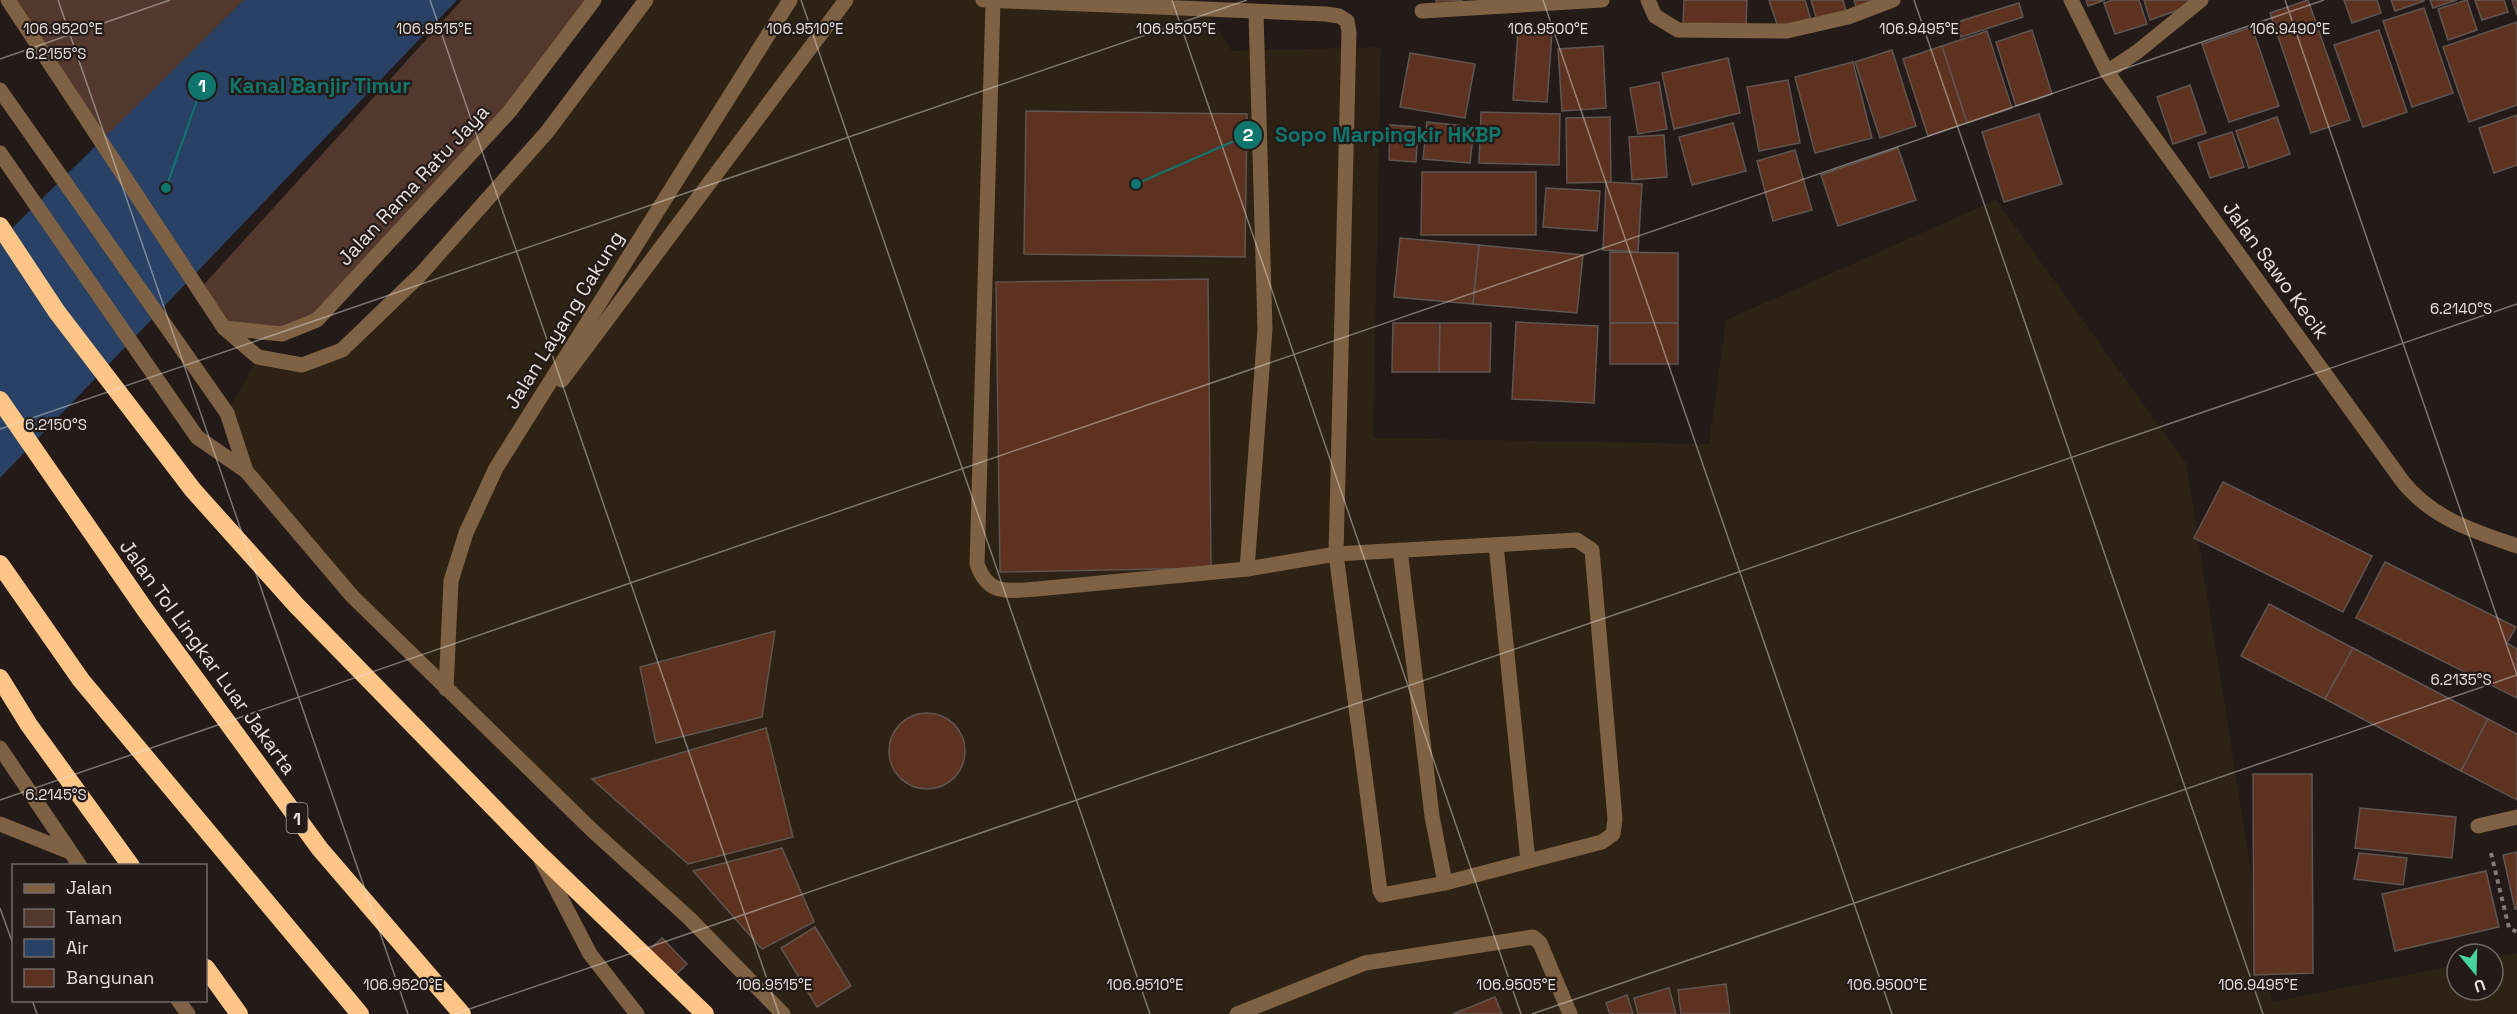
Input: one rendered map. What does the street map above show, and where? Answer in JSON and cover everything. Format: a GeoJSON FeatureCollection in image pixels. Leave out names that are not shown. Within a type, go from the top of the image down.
{"type":"FeatureCollection","features":[{"type":"Feature","properties":{"kind":"highway"},"geometry":{"type":"LineString","coordinates":[[0,226],[57,312],[193,490],[296,605],[537,852],[705,1014]]}},
{"type":"Feature","properties":{"kind":"highway","name":"Jalan Tol Lingkar Luar Jakarta"},"geometry":{"type":"LineString","coordinates":[[0,399],[146,611],[320,849],[462,1014]]}},
{"type":"Feature","properties":{"kind":"highway"},"geometry":{"type":"LineString","coordinates":[[0,564],[81,680],[360,1014]]}},
{"type":"Feature","properties":{"kind":"highway"},"geometry":{"type":"LineString","coordinates":[[0,678],[29,725],[130,864]]}},
{"type":"Feature","properties":{"kind":"highway"},"geometry":{"type":"LineString","coordinates":[[207,969],[238,1014]]}},
{"type":"Feature","properties":{"kind":"street"},"geometry":{"type":"LineString","coordinates":[[8,0],[224,328],[258,357],[302,365],[342,350],[420,275],[547,132],[646,0]]}},
{"type":"Feature","properties":{"kind":"street","name":"Jalan Rama Ratu Jaya"},"geometry":{"type":"LineString","coordinates":[[224,328],[282,334],[317,320],[510,111],[594,0]]}},
{"type":"Feature","properties":{"kind":"street","name":"Jalan Layang Cakung"},"geometry":{"type":"LineString","coordinates":[[446,689],[451,581],[466,533],[496,468],[790,0]]}},
{"type":"Feature","properties":{"kind":"street"},"geometry":{"type":"LineString","coordinates":[[496,468],[846,0]]}},
{"type":"Feature","properties":{"kind":"street"},"geometry":{"type":"LineString","coordinates":[[1422,11],[1602,0]]}},
{"type":"Feature","properties":{"kind":"street"},"geometry":{"type":"LineString","coordinates":[[1648,0],[1655,16],[1678,30],[1787,31],[1848,17],[1893,0]]}},
{"type":"Feature","properties":{"kind":"street","name":"Jalan Sawo Kecik"},"geometry":{"type":"LineString","coordinates":[[2071,0],[2107,72],[2412,493],[2424,505],[2444,518],[2470,530],[2517,546]]}},
{"type":"Feature","properties":{"kind":"street"},"geometry":{"type":"LineString","coordinates":[[2107,72],[2137,52],[2201,0]]}},
{"type":"Feature","properties":{"kind":"street"},"geometry":{"type":"LineString","coordinates":[[988,1],[977,564],[987,584],[1009,591],[1247,569],[1336,554],[1577,540],[1592,550],[1616,819],[1613,834],[1602,842],[1445,883],[1382,895],[1380,891],[1336,554],[1349,32],[1347,21],[1339,16],[988,1]]}},
{"type":"Feature","properties":{"kind":"street"},"geometry":{"type":"LineString","coordinates":[[1247,569],[1265,329],[1256,12]]}},
{"type":"Feature","properties":{"kind":"street"},"geometry":{"type":"LineString","coordinates":[[0,90],[227,413],[246,471]]}},
{"type":"Feature","properties":{"kind":"street"},"geometry":{"type":"LineString","coordinates":[[0,153],[197,437],[246,471],[352,597],[594,832],[689,918],[783,1014]]}},
{"type":"Feature","properties":{"kind":"street"},"geometry":{"type":"LineString","coordinates":[[1496,545],[1528,861]]}},
{"type":"Feature","properties":{"kind":"street"},"geometry":{"type":"LineString","coordinates":[[1400,550],[1432,816],[1445,883]]}},
{"type":"Feature","properties":{"kind":"street"},"geometry":{"type":"LineString","coordinates":[[3,752],[79,864]]}},
{"type":"Feature","properties":{"kind":"street"},"geometry":{"type":"LineString","coordinates":[[2478,826],[2517,817]]}},
{"type":"Feature","properties":{"kind":"street"},"geometry":{"type":"LineString","coordinates":[[0,824],[70,852]]}},
{"type":"Feature","properties":{"kind":"street"},"geometry":{"type":"LineString","coordinates":[[537,852],[590,954],[638,1014]]}},
{"type":"Feature","properties":{"kind":"street"},"geometry":{"type":"LineString","coordinates":[[1237,1014],[1365,963],[1533,937],[1540,943],[1570,1014]]}},
{"type":"Feature","properties":{"kind":"path"},"geometry":{"type":"LineString","coordinates":[[2478,826],[2492,855],[2509,928],[2517,932]]}},
{"type":"Feature","properties":{"kind":"shaded area"},"geometry":{"type":"Polygon","coordinates":[[[646,0],[1199,0],[1232,51],[1381,47],[1373,438],[1709,444],[1726,320],[1996,200],[2186,463],[2272,1002],[2445,967],[2445,1002],[2505,1002],[2505,956],[2517,953],[2517,1014],[774,1014],[446,689],[246,471],[227,413],[258,357],[302,365],[342,350],[420,275],[646,0]]]}},
{"type":"Feature","properties":{"kind":"green space"},"geometry":{"type":"Polygon","coordinates":[[[9,0],[244,0],[107,136],[9,0]]]}},
{"type":"Feature","properties":{"kind":"green space"},"geometry":{"type":"Polygon","coordinates":[[[462,0],[593,0],[510,111],[317,320],[282,334],[224,328],[198,291],[462,0]]]}},
{"type":"Feature","properties":{"kind":"water"},"geometry":{"type":"Polygon","coordinates":[[[244,0],[457,0],[0,478],[0,240],[244,0]]]}},
{"type":"Feature","properties":{"kind":"building"},"geometry":{"type":"Polygon","coordinates":[[[1436,0],[1463,0],[1439,9],[1436,0]]]}},
{"type":"Feature","properties":{"kind":"building"},"geometry":{"type":"Polygon","coordinates":[[[1684,0],[1747,0],[1746,27],[1683,24],[1684,0]]]}},
{"type":"Feature","properties":{"kind":"building"},"geometry":{"type":"Polygon","coordinates":[[[1769,0],[1805,0],[1811,20],[1779,30],[1769,0]]]}},
{"type":"Feature","properties":{"kind":"building"},"geometry":{"type":"Polygon","coordinates":[[[1811,0],[1843,0],[1847,14],[1818,24],[1811,0]]]}},
{"type":"Feature","properties":{"kind":"building"},"geometry":{"type":"Polygon","coordinates":[[[1854,0],[1887,0],[1857,10],[1854,0]]]}},
{"type":"Feature","properties":{"kind":"building"},"geometry":{"type":"Polygon","coordinates":[[[2086,0],[2105,0],[2088,6],[2086,0]]]}},
{"type":"Feature","properties":{"kind":"building"},"geometry":{"type":"Polygon","coordinates":[[[2113,0],[2139,0],[2147,24],[2115,34],[2104,3],[2113,0]]]}},
{"type":"Feature","properties":{"kind":"building"},"geometry":{"type":"Polygon","coordinates":[[[2144,0],[2188,0],[2190,6],[2150,20],[2144,0]]]}},
{"type":"Feature","properties":{"kind":"building"},"geometry":{"type":"Polygon","coordinates":[[[2308,0],[2350,120],[2311,133],[2270,13],[2308,0]]]}},
{"type":"Feature","properties":{"kind":"building"},"geometry":{"type":"Polygon","coordinates":[[[2344,0],[2377,0],[2381,13],[2352,23],[2344,0]]]}},
{"type":"Feature","properties":{"kind":"building"},"geometry":{"type":"Polygon","coordinates":[[[2391,0],[2424,0],[2424,1],[2395,11],[2391,0]]]}},
{"type":"Feature","properties":{"kind":"building"},"geometry":{"type":"Polygon","coordinates":[[[2430,0],[2457,0],[2433,8],[2430,0]]]}},
{"type":"Feature","properties":{"kind":"building"},"geometry":{"type":"Polygon","coordinates":[[[2467,0],[2477,30],[2448,40],[2438,9],[2467,0]]]}},
{"type":"Feature","properties":{"kind":"building"},"geometry":{"type":"Polygon","coordinates":[[[2475,0],[2504,0],[2508,12],[2482,20],[2475,0]]]}},
{"type":"Feature","properties":{"kind":"building"},"geometry":{"type":"Polygon","coordinates":[[[2512,0],[2517,0],[2517,15],[2512,0]]]}},
{"type":"Feature","properties":{"kind":"building"},"geometry":{"type":"Polygon","coordinates":[[[2019,3],[2023,17],[1961,37],[1957,22],[2019,3]]]}},
{"type":"Feature","properties":{"kind":"building"},"geometry":{"type":"Polygon","coordinates":[[[2424,8],[2453,93],[2412,107],[2383,21],[2424,8]]]}},
{"type":"Feature","properties":{"kind":"building"},"geometry":{"type":"Polygon","coordinates":[[[2517,22],[2517,105],[2469,122],[2443,47],[2517,22]]]}},
{"type":"Feature","properties":{"kind":"building"},"geometry":{"type":"Polygon","coordinates":[[[2252,27],[2279,106],[2229,122],[2202,44],[2252,27]]]}},
{"type":"Feature","properties":{"kind":"building"},"geometry":{"type":"Polygon","coordinates":[[[2032,30],[2052,94],[2016,106],[1996,42],[2032,30]]]}},
{"type":"Feature","properties":{"kind":"building"},"geometry":{"type":"Polygon","coordinates":[[[2379,30],[2407,112],[2363,127],[2334,45],[2379,30]]]}},
{"type":"Feature","properties":{"kind":"building"},"geometry":{"type":"Polygon","coordinates":[[[1518,31],[1552,33],[1547,102],[1513,100],[1518,31]]]}},
{"type":"Feature","properties":{"kind":"building"},"geometry":{"type":"Polygon","coordinates":[[[1987,31],[2012,108],[1967,123],[1942,46],[1987,31]]]}},
{"type":"Feature","properties":{"kind":"building"},"geometry":{"type":"Polygon","coordinates":[[[1603,46],[1606,108],[1562,111],[1558,49],[1603,46]]]}},
{"type":"Feature","properties":{"kind":"building"},"geometry":{"type":"Polygon","coordinates":[[[1942,46],[1967,123],[1928,136],[1903,59],[1942,46]]]}},
{"type":"Feature","properties":{"kind":"building"},"geometry":{"type":"Polygon","coordinates":[[[1892,50],[1916,126],[1880,138],[1855,62],[1892,50]]]}},
{"type":"Feature","properties":{"kind":"building"},"geometry":{"type":"Polygon","coordinates":[[[1410,53],[1475,64],[1465,118],[1400,107],[1410,53]]]}},
{"type":"Feature","properties":{"kind":"building"},"geometry":{"type":"Polygon","coordinates":[[[1728,58],[1740,113],[1674,129],[1662,73],[1728,58]]]}},
{"type":"Feature","properties":{"kind":"building"},"geometry":{"type":"Polygon","coordinates":[[[1853,62],[1872,138],[1815,153],[1795,77],[1853,62]]]}},
{"type":"Feature","properties":{"kind":"building"},"geometry":{"type":"Polygon","coordinates":[[[1788,80],[1800,143],[1759,151],[1747,87],[1788,80]]]}},
{"type":"Feature","properties":{"kind":"building"},"geometry":{"type":"Polygon","coordinates":[[[1659,82],[1667,129],[1638,134],[1630,88],[1659,82]]]}},
{"type":"Feature","properties":{"kind":"building"},"geometry":{"type":"Polygon","coordinates":[[[2190,85],[2206,133],[2173,144],[2157,97],[2190,85]]]}},
{"type":"Feature","properties":{"kind":"building"},"geometry":{"type":"Polygon","coordinates":[[[1026,111],[1247,114],[1245,257],[1024,254],[1026,111]]]}},
{"type":"Feature","properties":{"kind":"building"},"geometry":{"type":"Polygon","coordinates":[[[1481,112],[1560,114],[1559,165],[1479,163],[1481,112]]]}},
{"type":"Feature","properties":{"kind":"building"},"geometry":{"type":"Polygon","coordinates":[[[2039,114],[2062,184],[2004,202],[1982,132],[2039,114]]]}},
{"type":"Feature","properties":{"kind":"building"},"geometry":{"type":"Polygon","coordinates":[[[2517,115],[2517,165],[2494,173],[2479,128],[2517,115]]]}},
{"type":"Feature","properties":{"kind":"building"},"geometry":{"type":"Polygon","coordinates":[[[1610,117],[1611,182],[1567,183],[1566,118],[1610,117]]]}},
{"type":"Feature","properties":{"kind":"building"},"geometry":{"type":"Polygon","coordinates":[[[2277,117],[2290,154],[2249,168],[2236,131],[2277,117]]]}},
{"type":"Feature","properties":{"kind":"building"},"geometry":{"type":"Polygon","coordinates":[[[1427,122],[1474,127],[1470,163],[1423,159],[1427,122]]]}},
{"type":"Feature","properties":{"kind":"building"},"geometry":{"type":"Polygon","coordinates":[[[1733,123],[1746,171],[1692,185],[1679,137],[1733,123]]]}},
{"type":"Feature","properties":{"kind":"building"},"geometry":{"type":"Polygon","coordinates":[[[1390,125],[1418,127],[1416,162],[1389,160],[1390,125]]]}},
{"type":"Feature","properties":{"kind":"building"},"geometry":{"type":"Polygon","coordinates":[[[2232,132],[2244,167],[2210,178],[2198,143],[2232,132]]]}},
{"type":"Feature","properties":{"kind":"building"},"geometry":{"type":"Polygon","coordinates":[[[1664,135],[1667,177],[1632,180],[1629,137],[1664,135]]]}},
{"type":"Feature","properties":{"kind":"building"},"geometry":{"type":"Polygon","coordinates":[[[1898,148],[1916,200],[1838,226],[1821,175],[1898,148]]]}},
{"type":"Feature","properties":{"kind":"building"},"geometry":{"type":"Polygon","coordinates":[[[1795,150],[1812,210],[1773,221],[1757,161],[1795,150]]]}},
{"type":"Feature","properties":{"kind":"building"},"geometry":{"type":"Polygon","coordinates":[[[1422,172],[1536,172],[1536,235],[1421,235],[1422,172]]]}},
{"type":"Feature","properties":{"kind":"building"},"geometry":{"type":"Polygon","coordinates":[[[1606,182],[1642,184],[1638,252],[1603,250],[1606,182]]]}},
{"type":"Feature","properties":{"kind":"building"},"geometry":{"type":"Polygon","coordinates":[[[1546,188],[1600,191],[1597,231],[1543,227],[1546,188]]]}},
{"type":"Feature","properties":{"kind":"building"},"geometry":{"type":"Polygon","coordinates":[[[1400,238],[1479,245],[1473,304],[1394,297],[1400,238]]]}},
{"type":"Feature","properties":{"kind":"building"},"geometry":{"type":"Polygon","coordinates":[[[1479,245],[1583,255],[1577,313],[1473,304],[1479,245]]]}},
{"type":"Feature","properties":{"kind":"building"},"geometry":{"type":"Polygon","coordinates":[[[1610,252],[1678,253],[1678,323],[1610,323],[1610,252]]]}},
{"type":"Feature","properties":{"kind":"building"},"geometry":{"type":"Polygon","coordinates":[[[1208,279],[1211,568],[1000,572],[996,282],[1208,279]]]}},
{"type":"Feature","properties":{"kind":"building"},"geometry":{"type":"Polygon","coordinates":[[[1516,322],[1598,326],[1594,403],[1512,399],[1516,322]]]}},
{"type":"Feature","properties":{"kind":"building"},"geometry":{"type":"Polygon","coordinates":[[[1393,323],[1440,323],[1439,372],[1392,372],[1393,323]]]}},
{"type":"Feature","properties":{"kind":"building"},"geometry":{"type":"Polygon","coordinates":[[[1440,323],[1491,323],[1490,372],[1439,372],[1440,323]]]}},
{"type":"Feature","properties":{"kind":"building"},"geometry":{"type":"Polygon","coordinates":[[[1610,323],[1678,323],[1678,364],[1610,364],[1610,323]]]}},
{"type":"Feature","properties":{"kind":"building"},"geometry":{"type":"Polygon","coordinates":[[[2223,482],[2372,556],[2343,612],[2194,538],[2223,482]]]}},
{"type":"Feature","properties":{"kind":"building"},"geometry":{"type":"Polygon","coordinates":[[[2385,562],[2516,627],[2507,643],[2517,649],[2517,698],[2356,618],[2385,562]]]}},
{"type":"Feature","properties":{"kind":"building"},"geometry":{"type":"Polygon","coordinates":[[[2269,604],[2353,648],[2325,699],[2241,656],[2269,604]]]}},
{"type":"Feature","properties":{"kind":"building"},"geometry":{"type":"Polygon","coordinates":[[[775,631],[762,717],[656,743],[640,667],[775,631]]]}},
{"type":"Feature","properties":{"kind":"building"},"geometry":{"type":"Polygon","coordinates":[[[2353,648],[2488,719],[2461,771],[2325,699],[2353,648]]]}},
{"type":"Feature","properties":{"kind":"building"},"geometry":{"type":"Polygon","coordinates":[[[927,713],[941,716],[954,724],[962,737],[965,751],[962,765],[954,778],[941,786],[927,789],[913,786],[900,778],[892,765],[889,751],[892,737],[900,724],[913,716],[927,713]]]}},
{"type":"Feature","properties":{"kind":"building"},"geometry":{"type":"Polygon","coordinates":[[[2488,719],[2517,734],[2517,800],[2461,771],[2488,719]]]}},
{"type":"Feature","properties":{"kind":"building"},"geometry":{"type":"Polygon","coordinates":[[[766,728],[793,837],[688,864],[592,779],[766,728]]]}},
{"type":"Feature","properties":{"kind":"building"},"geometry":{"type":"Polygon","coordinates":[[[2253,774],[2312,774],[2313,973],[2254,975],[2253,774]]]}},
{"type":"Feature","properties":{"kind":"building"},"geometry":{"type":"Polygon","coordinates":[[[2360,808],[2456,817],[2452,858],[2355,848],[2360,808]]]}},
{"type":"Feature","properties":{"kind":"building"},"geometry":{"type":"Polygon","coordinates":[[[782,848],[814,922],[762,949],[693,871],[782,848]]]}},
{"type":"Feature","properties":{"kind":"building"},"geometry":{"type":"Polygon","coordinates":[[[2517,852],[2517,909],[2515,909],[2503,855],[2517,852]]]}},
{"type":"Feature","properties":{"kind":"building"},"geometry":{"type":"Polygon","coordinates":[[[2359,853],[2407,858],[2403,885],[2354,879],[2359,853]]]}},
{"type":"Feature","properties":{"kind":"building"},"geometry":{"type":"Polygon","coordinates":[[[2486,871],[2499,927],[2395,951],[2382,894],[2486,871]]]}},
{"type":"Feature","properties":{"kind":"building"},"geometry":{"type":"Polygon","coordinates":[[[815,927],[851,986],[817,1007],[781,948],[815,927]]]}},
{"type":"Feature","properties":{"kind":"building"},"geometry":{"type":"Polygon","coordinates":[[[662,938],[687,964],[671,979],[646,953],[662,938]]]}},
{"type":"Feature","properties":{"kind":"building"},"geometry":{"type":"Polygon","coordinates":[[[1726,984],[1730,1014],[1681,1014],[1678,990],[1726,984]]]}},
{"type":"Feature","properties":{"kind":"building"},"geometry":{"type":"Polygon","coordinates":[[[1669,988],[1676,1014],[1638,1014],[1634,998],[1669,988]]]}},
{"type":"Feature","properties":{"kind":"building"},"geometry":{"type":"Polygon","coordinates":[[[1627,995],[1633,1014],[1610,1014],[1606,1003],[1627,995]]]}},
{"type":"Feature","properties":{"kind":"building"},"geometry":{"type":"Polygon","coordinates":[[[1495,997],[1502,1014],[1453,1014],[1495,997]]]}},
{"type":"Feature","properties":{"kind":"place","name":"Sopo Marpingkir HKBP"},"geometry":{"type":"Point","coordinates":[1136,184]}},
{"type":"Feature","properties":{"kind":"place","name":"Kanal Banjir Timur"},"geometry":{"type":"Point","coordinates":[166,188]}}]}
